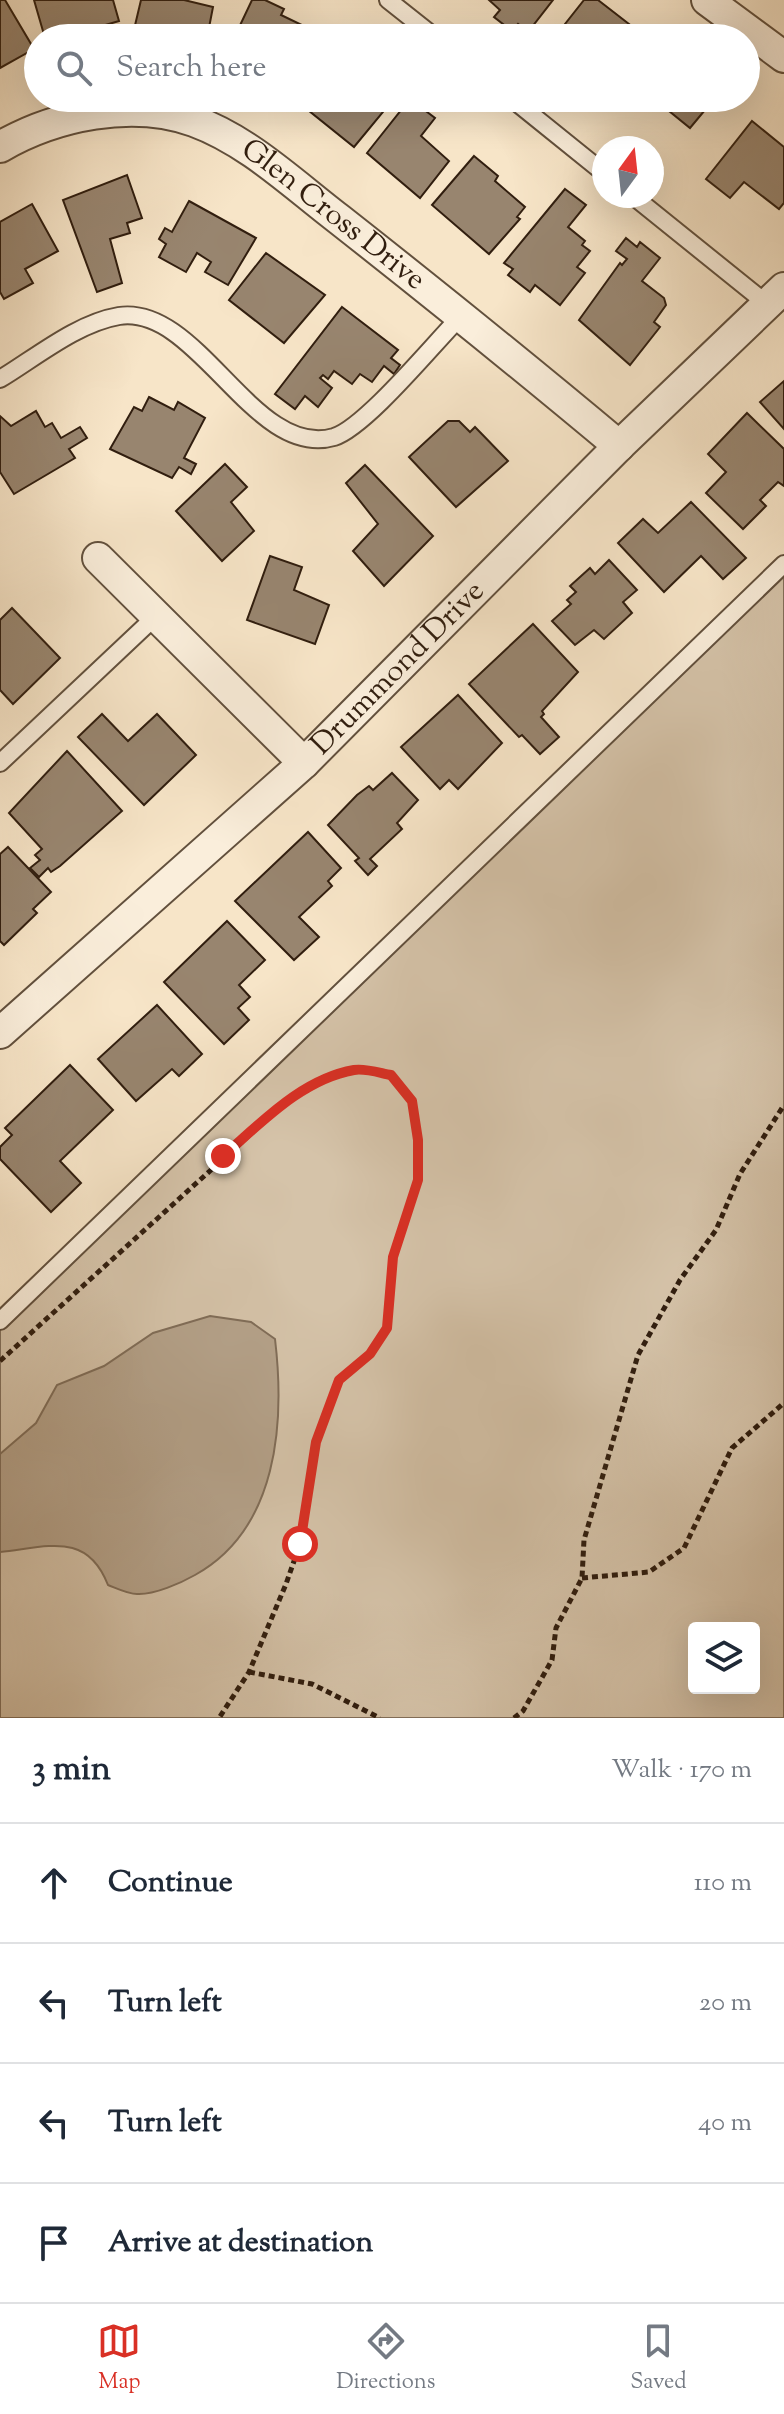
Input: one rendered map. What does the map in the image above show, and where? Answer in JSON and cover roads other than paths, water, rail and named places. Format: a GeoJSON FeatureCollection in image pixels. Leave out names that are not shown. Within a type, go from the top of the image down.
{"type":"FeatureCollection","features":[{"type":"Feature","properties":{"kind":"street"},"geometry":{"type":"LineString","coordinates":[[707,0],[739,24]]}},
{"type":"Feature","properties":{"kind":"street"},"geometry":{"type":"LineString","coordinates":[[760,39],[784,57]]}},
{"type":"Feature","properties":{"kind":"street","name":"Glen Cross Drive"},"geometry":{"type":"LineString","coordinates":[[0,147],[55,123],[100,113],[145,113],[193,121],[244,146],[462,315],[619,446]]}},
{"type":"Feature","properties":{"kind":"street","name":"Drummond Drive"},"geometry":{"type":"LineString","coordinates":[[2,1026],[304,763],[619,446],[776,296]]}},
{"type":"Feature","properties":{"kind":"street"},"geometry":{"type":"LineString","coordinates":[[98,558],[304,763]]}},
{"type":"Feature","properties":{"kind":"lane"},"geometry":{"type":"LineString","coordinates":[[388,0],[418,24]]}},
{"type":"Feature","properties":{"kind":"lane"},"geometry":{"type":"LineString","coordinates":[[528,112],[592,163]]}},
{"type":"Feature","properties":{"kind":"lane"},"geometry":{"type":"LineString","coordinates":[[650,208],[776,296]]}},
{"type":"Feature","properties":{"kind":"lane"},"geometry":{"type":"LineString","coordinates":[[0,379],[93,324],[120,316],[145,317],[169,330],[280,428],[308,437],[334,437],[360,421],[462,315]]}},
{"type":"Feature","properties":{"kind":"lane"},"geometry":{"type":"LineString","coordinates":[[0,1321],[784,564]]}},
{"type":"Feature","properties":{"kind":"lane"},"geometry":{"type":"LineString","coordinates":[[0,763],[156,616]]}}]}
